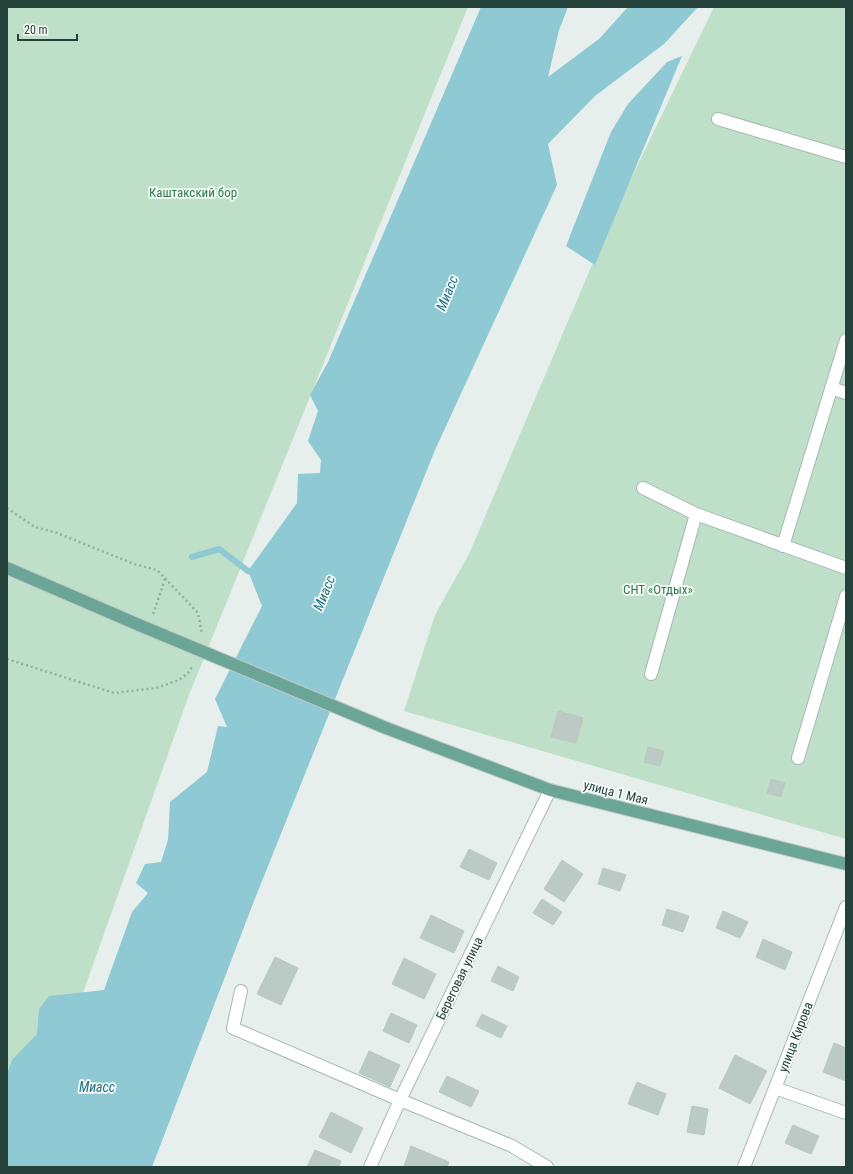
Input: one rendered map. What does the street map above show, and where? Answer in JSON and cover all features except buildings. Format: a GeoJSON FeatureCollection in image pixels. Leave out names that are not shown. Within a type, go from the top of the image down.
{"type":"FeatureCollection","features":[{"type":"Feature","properties":{"kind":"main road","name":"улица 1 Мая"},"geometry":{"type":"LineString","coordinates":[[7,568],[386,728],[550,790],[846,864]]}},
{"type":"Feature","properties":{"kind":"street"},"geometry":{"type":"LineString","coordinates":[[718,119],[846,157]]}},
{"type":"Feature","properties":{"kind":"street"},"geometry":{"type":"LineString","coordinates":[[783,546],[846,340]]}},
{"type":"Feature","properties":{"kind":"street"},"geometry":{"type":"LineString","coordinates":[[831,388],[846,393]]}},
{"type":"Feature","properties":{"kind":"street"},"geometry":{"type":"LineString","coordinates":[[643,488],[696,514],[846,568]]}},
{"type":"Feature","properties":{"kind":"street"},"geometry":{"type":"LineString","coordinates":[[651,674],[696,514]]}},
{"type":"Feature","properties":{"kind":"street"},"geometry":{"type":"LineString","coordinates":[[798,758],[846,596]]}},
{"type":"Feature","properties":{"kind":"street","name":"Береговая улица"},"geometry":{"type":"LineString","coordinates":[[370,1167],[400,1100],[550,790]]}},
{"type":"Feature","properties":{"kind":"street","name":"улица Кирова"},"geometry":{"type":"LineString","coordinates":[[744,1167],[846,907]]}},
{"type":"Feature","properties":{"kind":"street"},"geometry":{"type":"LineString","coordinates":[[241,990],[233,1028],[400,1100],[512,1146],[547,1167]]}},
{"type":"Feature","properties":{"kind":"street"},"geometry":{"type":"LineString","coordinates":[[775,1088],[846,1113]]}},
{"type":"Feature","properties":{"kind":"path"},"geometry":{"type":"LineString","coordinates":[[7,508],[35,527],[57,533],[134,564],[157,570],[198,613],[202,637]]}},
{"type":"Feature","properties":{"kind":"path"},"geometry":{"type":"LineString","coordinates":[[144,627],[165,579]]}},
{"type":"Feature","properties":{"kind":"path"},"geometry":{"type":"LineString","coordinates":[[7,659],[114,693],[156,688],[179,680],[189,672],[195,661]]}},
{"type":"Feature","properties":{"kind":"green space","name":"Каштакский бор"},"geometry":{"type":"Polygon","coordinates":[[[7,7],[468,7],[189,695],[21,1167],[7,1167],[7,7]]]}},
{"type":"Feature","properties":{"kind":"green space","name":"СНТ «Отдых»"},"geometry":{"type":"Polygon","coordinates":[[[714,7],[846,7],[846,839],[404,711],[435,615],[469,554],[612,218],[714,7]]]}},
{"type":"Feature","properties":{"kind":"water","name":"Миасс"},"geometry":{"type":"Polygon","coordinates":[[[481,7],[568,7],[559,30],[548,77],[599,39],[628,7],[698,7],[664,44],[595,96],[548,144],[557,185],[435,450],[254,901],[152,1167],[7,1167],[7,1074],[12,1060],[37,1034],[39,1009],[49,996],[104,990],[132,912],[148,893],[136,883],[145,864],[161,862],[168,840],[170,802],[207,772],[218,726],[227,727],[215,699],[262,606],[248,571],[297,503],[298,474],[320,473],[321,460],[308,441],[318,411],[310,395],[328,362],[481,7]]]}},
{"type":"Feature","properties":{"kind":"water"},"geometry":{"type":"Polygon","coordinates":[[[682,56],[595,265],[566,246],[611,132],[628,104],[667,62],[682,56]]]}},
{"type":"Feature","properties":{"kind":"waterway"},"geometry":{"type":"LineString","coordinates":[[192,557],[219,549],[248,571]]}}]}
